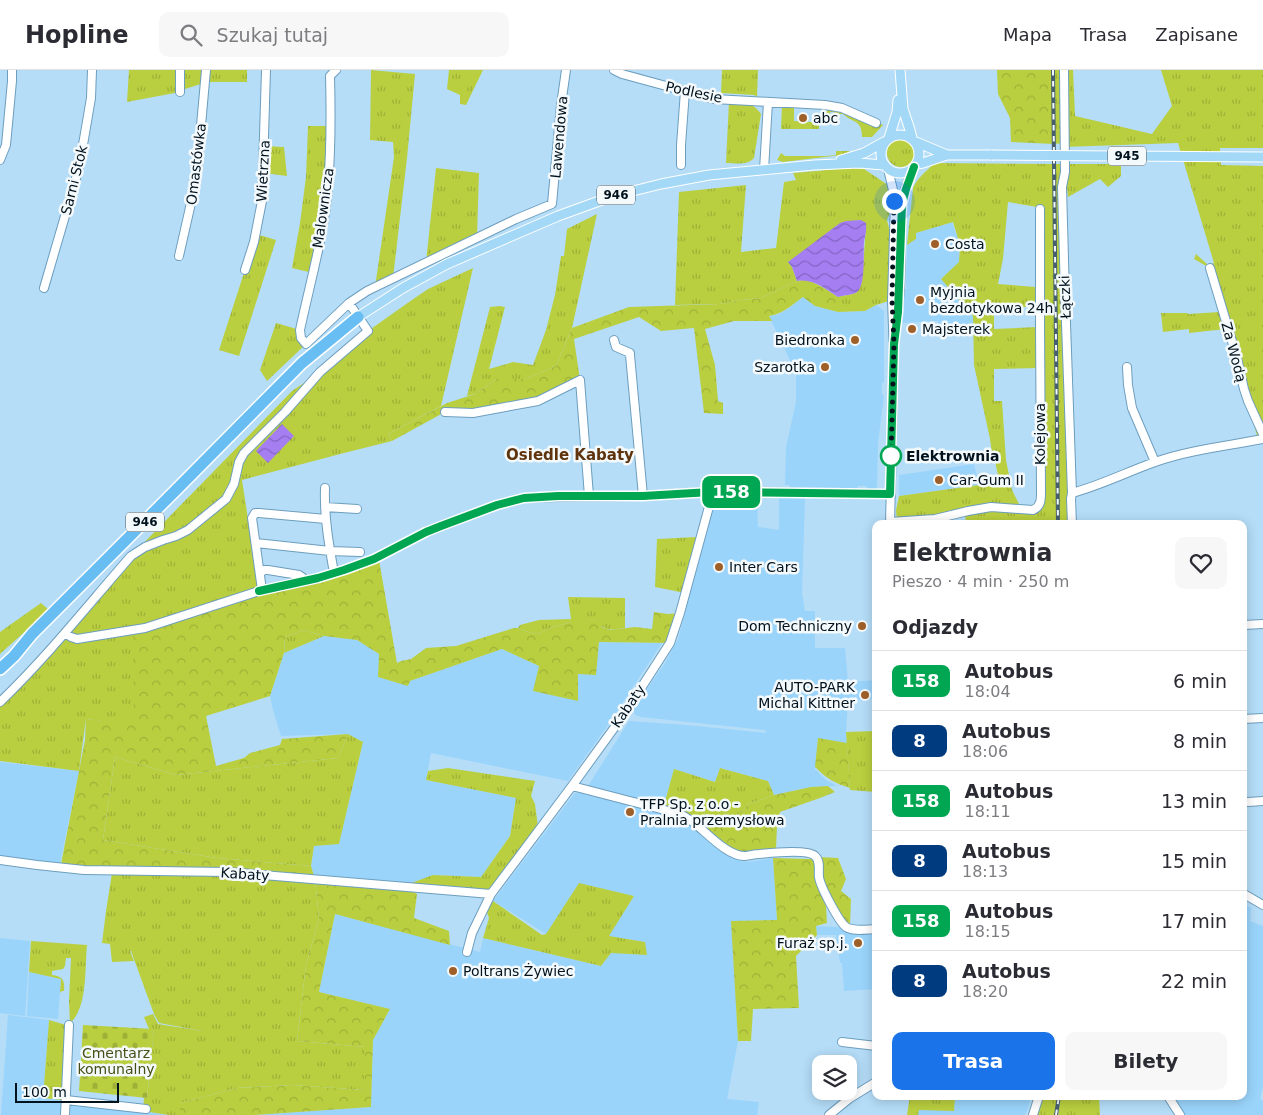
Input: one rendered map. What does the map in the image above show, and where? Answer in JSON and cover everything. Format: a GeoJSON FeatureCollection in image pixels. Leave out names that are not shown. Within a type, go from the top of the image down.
{"type":"FeatureCollection","features":[{"type":"Feature","properties":{"kind":"highway","name":"946"},"geometry":{"type":"LineString","coordinates":[[0,660],[32,634],[180,487],[280,384],[324,343],[358,317]]}},
{"type":"Feature","properties":{"kind":"highway","name":"946"},"geometry":{"type":"LineString","coordinates":[[0,669],[14,656],[32,634]]}},
{"type":"Feature","properties":{"kind":"main road"},"geometry":{"type":"LineString","coordinates":[[900,70],[903,110],[920,155],[916,165],[904,173],[899,173],[886,167],[881,154],[897,112],[900,70]]}},
{"type":"Feature","properties":{"kind":"main road"},"geometry":{"type":"LineString","coordinates":[[886,140],[900,134],[914,140]]}},
{"type":"Feature","properties":{"kind":"main road","name":"946"},"geometry":{"type":"LineString","coordinates":[[814,165],[856,156],[886,140]]}},
{"type":"Feature","properties":{"kind":"main road","name":"945"},"geometry":{"type":"LineString","coordinates":[[914,140],[947,154],[1263,157]]}},
{"type":"Feature","properties":{"kind":"main road","name":"945"},"geometry":{"type":"LineString","coordinates":[[916,165],[947,154]]}},
{"type":"Feature","properties":{"kind":"main road","name":"946"},"geometry":{"type":"LineString","coordinates":[[358,317],[403,288],[447,264],[527,228],[612,196],[709,175],[814,165],[859,163],[886,167]]}},
{"type":"Feature","properties":{"kind":"street"},"geometry":{"type":"LineString","coordinates":[[0,160],[6,145],[12,70]]}},
{"type":"Feature","properties":{"kind":"street","name":"Sarni Stok"},"geometry":{"type":"LineString","coordinates":[[44,288],[79,168],[91,98],[92,70]]}},
{"type":"Feature","properties":{"kind":"street"},"geometry":{"type":"LineString","coordinates":[[180,70],[180,92]]}},
{"type":"Feature","properties":{"kind":"street","name":"Omastówka"},"geometry":{"type":"LineString","coordinates":[[179,256],[196,182],[206,70]]}},
{"type":"Feature","properties":{"kind":"street","name":"Wietrzna"},"geometry":{"type":"LineString","coordinates":[[245,270],[254,242],[262,201],[266,70]]}},
{"type":"Feature","properties":{"kind":"street","name":"Malownicza"},"geometry":{"type":"LineString","coordinates":[[336,70],[330,76],[331,140],[322,234],[300,330],[300,338],[306,344],[349,303]]}},
{"type":"Feature","properties":{"kind":"street","name":"Lawendowa"},"geometry":{"type":"LineString","coordinates":[[349,303],[367,291],[516,218],[552,204],[566,70]]}},
{"type":"Feature","properties":{"kind":"street","name":"Podlesie"},"geometry":{"type":"LineString","coordinates":[[614,70],[685,92],[714,98],[824,105],[842,108],[876,123]]}},
{"type":"Feature","properties":{"kind":"street","name":"Łączki"},"geometry":{"type":"LineString","coordinates":[[1064,70],[1064,172],[1062,187],[1072,520]]}},
{"type":"Feature","properties":{"kind":"street"},"geometry":{"type":"LineString","coordinates":[[681,165],[685,92]]}},
{"type":"Feature","properties":{"kind":"street"},"geometry":{"type":"LineString","coordinates":[[764,170],[768,102]]}},
{"type":"Feature","properties":{"kind":"street"},"geometry":{"type":"LineString","coordinates":[[894,344],[898,312],[902,204],[916,165]]}},
{"type":"Feature","properties":{"kind":"street"},"geometry":{"type":"LineString","coordinates":[[886,167],[894,190],[892,300],[894,344],[890,520]]}},
{"type":"Feature","properties":{"kind":"street","name":"Kolejowa"},"geometry":{"type":"LineString","coordinates":[[924,520],[991,507],[1033,510],[1037,509],[1040,504],[1040,210]]}},
{"type":"Feature","properties":{"kind":"street","name":"Za Wodą"},"geometry":{"type":"LineString","coordinates":[[1210,268],[1244,389],[1263,434]]}},
{"type":"Feature","properties":{"kind":"street"},"geometry":{"type":"LineString","coordinates":[[0,702],[65,633],[131,556],[145,547],[188,530],[226,499],[234,484],[244,453],[285,412],[320,372],[368,331],[349,303]]}},
{"type":"Feature","properties":{"kind":"street"},"geometry":{"type":"LineString","coordinates":[[614,340],[616,346],[630,353],[643,496]]}},
{"type":"Feature","properties":{"kind":"street"},"geometry":{"type":"LineString","coordinates":[[1127,367],[1129,397],[1132,408],[1155,462]]}},
{"type":"Feature","properties":{"kind":"street"},"geometry":{"type":"LineString","coordinates":[[445,412],[473,413],[538,401],[580,380],[589,496]]}},
{"type":"Feature","properties":{"kind":"street"},"geometry":{"type":"LineString","coordinates":[[1072,493],[1174,456],[1263,439]]}},
{"type":"Feature","properties":{"kind":"street"},"geometry":{"type":"LineString","coordinates":[[326,488],[324,507],[334,573]]}},
{"type":"Feature","properties":{"kind":"street"},"geometry":{"type":"LineString","coordinates":[[65,633],[77,639],[145,628],[261,590],[334,573],[374,559],[426,532],[497,505],[531,498],[643,496],[711,492],[890,494]]}},
{"type":"Feature","properties":{"kind":"street","name":"Kabaty"},"geometry":{"type":"LineString","coordinates":[[467,952],[472,933],[491,894],[572,786],[624,713],[670,643],[680,614],[710,503],[711,492]]}},
{"type":"Feature","properties":{"kind":"street"},"geometry":{"type":"LineString","coordinates":[[324,507],[358,509]]}},
{"type":"Feature","properties":{"kind":"street"},"geometry":{"type":"LineString","coordinates":[[261,590],[252,518],[255,513],[326,519]]}},
{"type":"Feature","properties":{"kind":"street"},"geometry":{"type":"LineString","coordinates":[[256,543],[330,551],[360,552]]}},
{"type":"Feature","properties":{"kind":"street"},"geometry":{"type":"LineString","coordinates":[[260,573],[268,570],[300,575],[305,581]]}},
{"type":"Feature","properties":{"kind":"street"},"geometry":{"type":"LineString","coordinates":[[1247,625],[1263,624]]}},
{"type":"Feature","properties":{"kind":"street"},"geometry":{"type":"LineString","coordinates":[[1247,719],[1263,718]]}},
{"type":"Feature","properties":{"kind":"street"},"geometry":{"type":"LineString","coordinates":[[572,786],[680,814],[691,820],[718,844],[735,854],[744,856],[774,852],[797,852],[813,854],[818,862],[819,879],[824,892],[840,921],[846,927],[856,930],[872,929]]}},
{"type":"Feature","properties":{"kind":"street"},"geometry":{"type":"LineString","coordinates":[[1248,802],[1263,801]]}},
{"type":"Feature","properties":{"kind":"street","name":"Kabaty"},"geometry":{"type":"LineString","coordinates":[[0,860],[86,870],[228,872],[491,894]]}},
{"type":"Feature","properties":{"kind":"street"},"geometry":{"type":"LineString","coordinates":[[1247,896],[1263,905]]}},
{"type":"Feature","properties":{"kind":"street"},"geometry":{"type":"LineString","coordinates":[[65,1115],[69,1025]]}},
{"type":"Feature","properties":{"kind":"street"},"geometry":{"type":"LineString","coordinates":[[842,1042],[872,1046]]}},
{"type":"Feature","properties":{"kind":"street"},"geometry":{"type":"LineString","coordinates":[[829,1115],[850,1098],[872,1084]]}},
{"type":"Feature","properties":{"kind":"street"},"geometry":{"type":"LineString","coordinates":[[66,1100],[146,1109]]}},
{"type":"Feature","properties":{"kind":"street"},"geometry":{"type":"LineString","coordinates":[[1033,1115],[1038,1100]]}},
{"type":"Feature","properties":{"kind":"street"},"geometry":{"type":"LineString","coordinates":[[1171,1100],[1180,1115]]}},
{"type":"Feature","properties":{"kind":"shaded area"},"geometry":{"type":"Polygon","coordinates":[[[952,222],[960,245],[959,262],[941,279],[973,316],[974,329],[972,333],[939,334],[938,321],[902,323],[903,289],[907,289],[907,245],[916,239],[916,233],[952,222]]]}},
{"type":"Feature","properties":{"kind":"shaded area"},"geometry":{"type":"Polygon","coordinates":[[[803,296],[815,306],[838,312],[865,311],[876,305],[884,311],[884,382],[882,383],[882,394],[884,396],[878,443],[877,489],[868,489],[866,486],[858,486],[857,489],[791,488],[789,485],[785,485],[786,447],[796,402],[796,373],[769,316],[777,315],[788,309],[803,296]]]}},
{"type":"Feature","properties":{"kind":"shaded area","name":"Car-Gum II"},"geometry":{"type":"Polygon","coordinates":[[[974,464],[979,485],[899,496],[899,475],[974,464]]]}},
{"type":"Feature","properties":{"kind":"shaded area"},"geometry":{"type":"Polygon","coordinates":[[[711,492],[757,497],[758,527],[779,530],[779,498],[805,497],[802,593],[805,611],[815,611],[815,648],[845,648],[848,682],[872,680],[872,698],[848,701],[847,743],[818,739],[815,769],[826,780],[837,786],[811,787],[774,795],[768,781],[720,768],[715,782],[674,769],[664,805],[588,786],[629,721],[766,733],[765,730],[641,717],[635,715],[633,709],[665,663],[678,639],[709,524],[711,492]]]}},
{"type":"Feature","properties":{"kind":"shaded area"},"geometry":{"type":"Polygon","coordinates":[[[324,636],[357,640],[379,654],[408,686],[410,681],[502,649],[539,666],[578,701],[578,674],[599,642],[662,643],[608,725],[568,781],[431,753],[426,780],[516,798],[510,836],[481,877],[433,875],[403,886],[315,879],[311,866],[314,846],[339,843],[363,742],[348,734],[281,736],[270,696],[284,653],[324,636]]]}},
{"type":"Feature","properties":{"kind":"shaded area"},"geometry":{"type":"Polygon","coordinates":[[[0,762],[79,771],[60,864],[0,858],[0,762]]]}},
{"type":"Feature","properties":{"kind":"shaded area"},"geometry":{"type":"Polygon","coordinates":[[[575,793],[589,793],[678,816],[737,859],[748,862],[773,858],[777,920],[732,921],[738,1041],[727,1099],[759,1102],[757,1115],[255,1115],[371,1107],[373,1040],[390,1009],[319,992],[335,914],[480,952],[483,938],[601,966],[611,953],[645,942],[608,936],[634,896],[579,884],[546,934],[493,901],[575,793]]]}},
{"type":"Feature","properties":{"kind":"shaded area"},"geometry":{"type":"Polygon","coordinates":[[[1247,906],[1251,908],[1250,921],[1263,926],[1263,1086],[1260,1099],[1263,1101],[1263,1115],[1183,1115],[1175,1100],[1247,1100],[1247,906]]]}},
{"type":"Feature","properties":{"kind":"shaded area"},"geometry":{"type":"Polygon","coordinates":[[[816,926],[872,929],[872,989],[844,991],[842,963],[840,963],[836,935],[817,935],[816,926]]]}},
{"type":"Feature","properties":{"kind":"shaded area"},"geometry":{"type":"Polygon","coordinates":[[[0,938],[30,941],[25,1016],[0,1013],[0,938]]]}},
{"type":"Feature","properties":{"kind":"shaded area"},"geometry":{"type":"Polygon","coordinates":[[[29,972],[61,979],[58,1019],[27,1016],[29,972]]]}},
{"type":"Feature","properties":{"kind":"shaded area"},"geometry":{"type":"Polygon","coordinates":[[[8,1015],[49,1020],[43,1098],[63,1100],[62,1115],[1,1115],[8,1015]]]}},
{"type":"Feature","properties":{"kind":"shaded area"},"geometry":{"type":"Polygon","coordinates":[[[955,1100],[1030,1100],[1025,1115],[918,1115],[918,1110],[954,1110],[955,1100]]]}},
{"type":"Feature","properties":{"kind":"shaded area"},"geometry":{"type":"Polygon","coordinates":[[[70,1102],[146,1109],[149,1112],[169,1115],[69,1115],[70,1102]]]}},
{"type":"Feature","properties":{"kind":"green space"},"geometry":{"type":"Polygon","coordinates":[[[129,70],[180,70],[180,92],[127,102],[129,70]]]}},
{"type":"Feature","properties":{"kind":"green space"},"geometry":{"type":"Polygon","coordinates":[[[182,70],[204,70],[204,83],[182,90],[182,70]]]}},
{"type":"Feature","properties":{"kind":"green space"},"geometry":{"type":"Polygon","coordinates":[[[207,70],[247,70],[247,82],[207,82],[207,70]]]}},
{"type":"Feature","properties":{"kind":"green space"},"geometry":{"type":"Polygon","coordinates":[[[371,70],[415,74],[393,278],[375,287],[394,157],[393,142],[370,140],[371,70]]]}},
{"type":"Feature","properties":{"kind":"green space"},"geometry":{"type":"Polygon","coordinates":[[[449,70],[483,70],[466,105],[460,104],[460,95],[447,89],[449,70]]]}},
{"type":"Feature","properties":{"kind":"green space"},"geometry":{"type":"Polygon","coordinates":[[[722,70],[758,70],[757,97],[754,95],[721,93],[722,70]]]}},
{"type":"Feature","properties":{"kind":"green space"},"geometry":{"type":"Polygon","coordinates":[[[997,70],[1053,70],[1054,144],[1011,142],[1010,118],[998,94],[997,70]]]}},
{"type":"Feature","properties":{"kind":"green space"},"geometry":{"type":"Polygon","coordinates":[[[1053,70],[1073,70],[1075,116],[1152,134],[1172,106],[1161,70],[1263,70],[1263,148],[1220,148],[1221,165],[1263,166],[1263,438],[1257,436],[1226,329],[1189,333],[1189,329],[1163,332],[1161,313],[1220,312],[1210,268],[1194,259],[1196,254],[1208,265],[1214,263],[1178,143],[1064,147],[1064,143],[1054,144],[1053,70]]]}},
{"type":"Feature","properties":{"kind":"green space"},"geometry":{"type":"Polygon","coordinates":[[[729,101],[751,105],[761,114],[754,158],[741,164],[726,163],[729,101]]]}},
{"type":"Feature","properties":{"kind":"green space"},"geometry":{"type":"Polygon","coordinates":[[[782,105],[794,106],[794,121],[812,122],[813,114],[819,114],[819,129],[781,129],[782,105]]]}},
{"type":"Feature","properties":{"kind":"green space"},"geometry":{"type":"Polygon","coordinates":[[[829,109],[844,113],[874,127],[879,123],[883,125],[872,137],[862,137],[862,131],[856,122],[843,114],[830,112],[830,114],[825,115],[829,109]]]}},
{"type":"Feature","properties":{"kind":"green space"},"geometry":{"type":"Polygon","coordinates":[[[308,126],[328,126],[328,188],[313,273],[292,268],[306,177],[308,126]]]}},
{"type":"Feature","properties":{"kind":"green space"},"geometry":{"type":"Polygon","coordinates":[[[901,139],[911,143],[915,153],[911,163],[901,167],[891,163],[887,153],[891,143],[901,139]]]}},
{"type":"Feature","properties":{"kind":"green space"},"geometry":{"type":"Polygon","coordinates":[[[265,146],[284,147],[287,176],[264,173],[265,146]]]}},
{"type":"Feature","properties":{"kind":"green space"},"geometry":{"type":"Polygon","coordinates":[[[836,151],[849,151],[850,154],[783,162],[777,160],[781,153],[785,156],[826,156],[836,155],[836,151]]]}},
{"type":"Feature","properties":{"kind":"green space"},"geometry":{"type":"Polygon","coordinates":[[[934,163],[1064,164],[1072,520],[966,520],[965,514],[914,520],[897,520],[896,510],[899,496],[979,485],[999,480],[995,461],[993,461],[974,365],[973,316],[941,279],[959,262],[960,245],[953,222],[916,233],[916,239],[907,245],[913,188],[934,163]],[[1008,202],[1003,259],[998,284],[1036,287],[1037,207],[1008,202]],[[994,307],[994,329],[1037,327],[1037,307],[994,307]],[[1038,368],[994,369],[994,401],[1002,401],[1006,460],[1012,490],[1020,506],[1031,505],[1038,498],[1038,368]]]}},
{"type":"Feature","properties":{"kind":"green space"},"geometry":{"type":"Polygon","coordinates":[[[1066,164],[1121,164],[1121,176],[1108,187],[1100,179],[1068,197],[1067,187],[1065,187],[1066,164]]]}},
{"type":"Feature","properties":{"kind":"green space"},"geometry":{"type":"Polygon","coordinates":[[[436,168],[479,173],[477,237],[426,262],[436,168]]]}},
{"type":"Feature","properties":{"kind":"green space"},"geometry":{"type":"Polygon","coordinates":[[[850,168],[864,169],[888,185],[892,185],[895,201],[887,220],[893,244],[892,300],[865,311],[838,312],[838,297],[857,292],[861,281],[866,230],[860,220],[855,221],[788,262],[797,281],[761,298],[720,304],[675,305],[679,192],[746,185],[741,252],[776,248],[784,182],[796,180],[793,173],[850,168]]]}},
{"type":"Feature","properties":{"kind":"green space"},"geometry":{"type":"Polygon","coordinates":[[[597,214],[572,328],[556,366],[525,379],[496,379],[475,394],[467,396],[490,307],[505,307],[489,369],[513,362],[533,365],[546,330],[555,295],[561,256],[564,256],[567,229],[597,214]]]}},
{"type":"Feature","properties":{"kind":"green space"},"geometry":{"type":"Polygon","coordinates":[[[256,234],[276,240],[239,356],[219,350],[256,234]]]}},
{"type":"Feature","properties":{"kind":"green space"},"geometry":{"type":"Polygon","coordinates":[[[473,268],[441,406],[388,434],[392,441],[242,480],[259,591],[134,725],[86,719],[79,771],[0,761],[0,702],[131,556],[292,391],[320,372],[368,331],[428,289],[473,268]]]}},
{"type":"Feature","properties":{"kind":"green space"},"geometry":{"type":"Polygon","coordinates":[[[803,280],[816,284],[838,297],[838,312],[815,306],[803,297],[783,311],[769,316],[772,321],[734,321],[705,329],[715,365],[718,401],[723,403],[723,414],[704,413],[694,328],[661,331],[639,317],[574,339],[580,380],[538,401],[473,413],[445,412],[392,441],[388,434],[447,403],[475,394],[496,379],[525,379],[556,366],[572,328],[629,307],[720,304],[761,298],[803,280]]]}},
{"type":"Feature","properties":{"kind":"green space"},"geometry":{"type":"Polygon","coordinates":[[[276,323],[300,330],[306,344],[267,381],[260,370],[276,323]]]}},
{"type":"Feature","properties":{"kind":"green space"},"geometry":{"type":"Polygon","coordinates":[[[697,537],[685,593],[655,587],[657,539],[697,537]]]}},
{"type":"Feature","properties":{"kind":"green space"},"geometry":{"type":"Polygon","coordinates":[[[379,560],[397,663],[411,659],[426,648],[456,646],[514,628],[537,634],[555,626],[569,623],[571,619],[582,618],[601,621],[602,627],[610,630],[635,627],[652,629],[654,612],[680,613],[670,643],[599,642],[596,675],[578,674],[578,701],[533,691],[539,666],[502,649],[410,681],[408,686],[378,677],[379,654],[357,640],[324,636],[303,630],[285,637],[284,653],[270,696],[206,716],[216,766],[244,758],[250,753],[280,745],[282,739],[348,734],[338,758],[176,775],[115,757],[103,840],[217,858],[311,866],[315,879],[85,869],[61,864],[85,740],[86,719],[134,724],[133,630],[379,560]]]}},
{"type":"Feature","properties":{"kind":"green space"},"geometry":{"type":"Polygon","coordinates":[[[568,597],[625,598],[625,628],[609,629],[603,627],[596,620],[571,619],[568,597]]]}},
{"type":"Feature","properties":{"kind":"green space"},"geometry":{"type":"Polygon","coordinates":[[[41,603],[49,610],[0,654],[0,632],[41,603]]]}},
{"type":"Feature","properties":{"kind":"green space"},"geometry":{"type":"Polygon","coordinates":[[[571,619],[569,623],[555,626],[537,634],[518,628],[520,625],[539,620],[571,619]]]}},
{"type":"Feature","properties":{"kind":"green space"},"geometry":{"type":"Polygon","coordinates":[[[303,630],[324,636],[284,653],[285,637],[303,630]]]}},
{"type":"Feature","properties":{"kind":"green space"},"geometry":{"type":"Polygon","coordinates":[[[872,731],[872,792],[850,790],[846,732],[872,731]]]}},
{"type":"Feature","properties":{"kind":"green space"},"geometry":{"type":"Polygon","coordinates":[[[348,734],[363,742],[339,844],[314,846],[311,866],[217,858],[103,840],[115,757],[176,775],[338,758],[348,734]]]}},
{"type":"Feature","properties":{"kind":"green space"},"geometry":{"type":"Polygon","coordinates":[[[818,738],[847,743],[850,788],[831,780],[815,767],[818,738]]]}},
{"type":"Feature","properties":{"kind":"green space"},"geometry":{"type":"Polygon","coordinates":[[[448,768],[535,781],[531,796],[535,804],[538,827],[491,894],[403,886],[433,875],[481,877],[510,836],[516,798],[426,780],[428,771],[448,768]]]}},
{"type":"Feature","properties":{"kind":"green space"},"geometry":{"type":"Polygon","coordinates":[[[720,768],[768,781],[774,795],[748,804],[734,823],[724,811],[705,809],[704,826],[687,813],[664,805],[674,769],[715,782],[720,768]]]}},
{"type":"Feature","properties":{"kind":"green space"},"geometry":{"type":"Polygon","coordinates":[[[828,786],[835,792],[780,812],[776,849],[743,853],[731,848],[704,826],[705,809],[724,811],[734,823],[748,804],[774,795],[811,787],[828,786]]]}},
{"type":"Feature","properties":{"kind":"green space"},"geometry":{"type":"Polygon","coordinates":[[[820,857],[838,858],[846,879],[841,891],[851,899],[850,926],[840,915],[838,908],[826,900],[824,901],[827,923],[816,926],[817,935],[796,956],[799,1008],[753,1009],[751,1041],[738,1041],[731,921],[777,920],[773,858],[810,859],[820,857]]]}},
{"type":"Feature","properties":{"kind":"green space"},"geometry":{"type":"Polygon","coordinates":[[[199,871],[315,879],[319,919],[306,965],[297,1041],[365,1047],[365,1090],[293,1085],[237,1088],[180,1103],[180,1115],[149,1112],[144,1104],[144,1098],[147,1098],[154,1029],[149,1029],[144,1017],[153,1014],[158,1024],[202,1031],[159,1023],[131,951],[134,961],[112,962],[110,944],[102,943],[112,873],[199,871]]]}},
{"type":"Feature","properties":{"kind":"green space"},"geometry":{"type":"Polygon","coordinates":[[[315,879],[403,886],[417,894],[414,918],[449,931],[450,945],[335,914],[319,992],[390,1009],[373,1040],[371,1107],[255,1115],[180,1115],[180,1103],[237,1088],[293,1085],[365,1090],[365,1047],[297,1041],[306,965],[319,919],[315,879]]]}},
{"type":"Feature","properties":{"kind":"green space"},"geometry":{"type":"Polygon","coordinates":[[[579,883],[634,896],[609,936],[645,942],[647,955],[611,953],[601,966],[483,938],[489,918],[486,910],[493,901],[542,935],[546,934],[579,883]]]}},
{"type":"Feature","properties":{"kind":"green space"},"geometry":{"type":"Polygon","coordinates":[[[31,941],[87,945],[82,998],[77,1014],[70,1024],[71,958],[66,958],[63,969],[52,971],[52,975],[61,978],[64,982],[64,991],[60,993],[61,979],[29,972],[31,941]]]}},
{"type":"Feature","properties":{"kind":"green space"},"geometry":{"type":"Polygon","coordinates":[[[49,1020],[66,1025],[63,1100],[43,1098],[49,1020]]]}},
{"type":"Feature","properties":{"kind":"green space","name":"Cmentarz komunalny"},"geometry":{"type":"Polygon","coordinates":[[[83,1025],[154,1029],[147,1098],[79,1091],[83,1025]]]}},
{"type":"Feature","properties":{"kind":"green space"},"geometry":{"type":"Polygon","coordinates":[[[909,1100],[955,1100],[954,1111],[919,1110],[918,1115],[907,1115],[909,1100]]]}},
{"type":"Feature","properties":{"kind":"green space"},"geometry":{"type":"Polygon","coordinates":[[[1042,1100],[1057,1100],[1055,1115],[1037,1115],[1042,1100]]]}},
{"type":"Feature","properties":{"kind":"green space"},"geometry":{"type":"Polygon","coordinates":[[[1060,1100],[1099,1100],[1100,1115],[1058,1115],[1060,1100]]]}},
{"type":"Feature","properties":{"kind":"water"},"geometry":{"type":"Polygon","coordinates":[[[861,220],[866,223],[866,228],[863,276],[862,283],[857,292],[838,297],[808,281],[797,281],[788,262],[840,223],[861,220]]]}},
{"type":"Feature","properties":{"kind":"water"},"geometry":{"type":"Polygon","coordinates":[[[282,424],[294,436],[268,463],[256,451],[282,424]]]}},
{"type":"Feature","properties":{"kind":"railway"},"geometry":{"type":"LineString","coordinates":[[1053,70],[1058,520]]}},
{"type":"Feature","properties":{"kind":"railway"},"geometry":{"type":"LineString","coordinates":[[1056,1115],[1058,1100]]}},
{"type":"Feature","properties":{"kind":"bus line","name":"158"},"geometry":{"type":"LineString","coordinates":[[259,591],[318,578],[344,570],[374,559],[426,532],[458,519],[497,505],[524,498],[643,496],[711,492],[890,494],[894,344],[900,290],[902,204],[914,167]]}},
{"type":"Feature","properties":{"kind":"place","name":"abc"},"geometry":{"type":"Point","coordinates":[803,118]}},
{"type":"Feature","properties":{"kind":"place","name":"Costa"},"geometry":{"type":"Point","coordinates":[935,244]}},
{"type":"Feature","properties":{"kind":"place","name":"Myjnia bezdotykowa 24h"},"geometry":{"type":"Point","coordinates":[920,300]}},
{"type":"Feature","properties":{"kind":"place","name":"Majsterek"},"geometry":{"type":"Point","coordinates":[912,329]}},
{"type":"Feature","properties":{"kind":"place","name":"Biedronka"},"geometry":{"type":"Point","coordinates":[855,340]}},
{"type":"Feature","properties":{"kind":"place","name":"Szarotka"},"geometry":{"type":"Point","coordinates":[825,367]}},
{"type":"Feature","properties":{"kind":"place","name":"Elektrownia"},"geometry":{"type":"Point","coordinates":[891,456]}},
{"type":"Feature","properties":{"kind":"place","name":"Car-Gum II"},"geometry":{"type":"Point","coordinates":[939,480]}},
{"type":"Feature","properties":{"kind":"place","name":"Inter Cars"},"geometry":{"type":"Point","coordinates":[719,567]}},
{"type":"Feature","properties":{"kind":"place","name":"Dom Techniczny"},"geometry":{"type":"Point","coordinates":[862,626]}},
{"type":"Feature","properties":{"kind":"place","name":"AUTO-PARK Michal Kittner"},"geometry":{"type":"Point","coordinates":[865,695]}},
{"type":"Feature","properties":{"kind":"place","name":"TFP Sp. z o.o - Pralnia przemysłowa"},"geometry":{"type":"Point","coordinates":[630,812]}},
{"type":"Feature","properties":{"kind":"place","name":"Furaż sp.j."},"geometry":{"type":"Point","coordinates":[858,943]}},
{"type":"Feature","properties":{"kind":"place","name":"Poltrans Żywiec"},"geometry":{"type":"Point","coordinates":[453,971]}},
{"type":"Feature","properties":{"kind":"district","name":"Osiedle Kabaty"},"geometry":{"type":"Point","coordinates":[570,455]}},
{"type":"Feature","properties":{"kind":"route"},"geometry":{"type":"LineString","coordinates":[[891,456],[894,344],[892,300],[894,201]]}}]}
